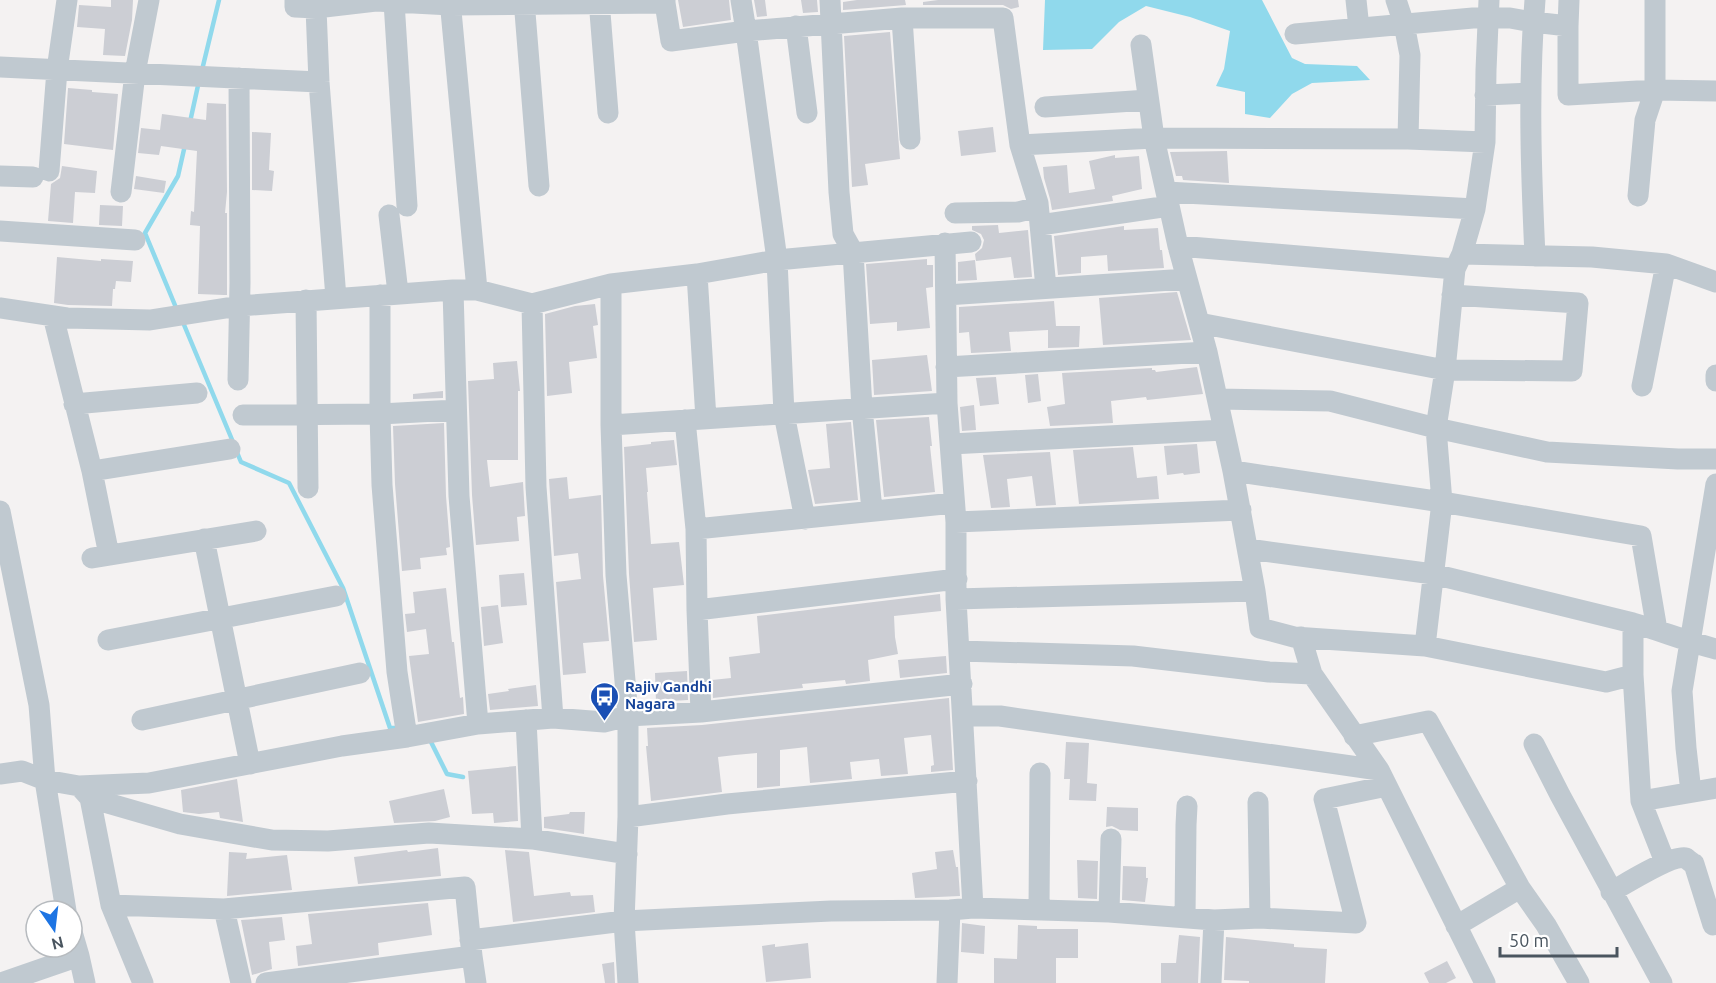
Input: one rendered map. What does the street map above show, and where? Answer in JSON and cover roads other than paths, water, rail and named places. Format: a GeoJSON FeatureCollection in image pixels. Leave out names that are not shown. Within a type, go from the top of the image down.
{"type":"FeatureCollection","features":[{"type":"Feature","properties":{"kind":"street"},"geometry":{"type":"LineString","coordinates":[[0,176],[41,174],[67,0]]}},
{"type":"Feature","properties":{"kind":"street"},"geometry":{"type":"LineString","coordinates":[[121,192],[135,74],[149,0]]}},
{"type":"Feature","properties":{"kind":"street"},"geometry":{"type":"LineString","coordinates":[[295,0],[295,7],[316,8],[382,1],[665,2],[671,41],[746,31],[831,24],[914,12],[1002,18],[1020,145],[1039,216],[1046,288]]}},
{"type":"Feature","properties":{"kind":"street"},"geometry":{"type":"LineString","coordinates":[[741,0],[777,260],[784,414],[805,519]]}},
{"type":"Feature","properties":{"kind":"street"},"geometry":{"type":"LineString","coordinates":[[830,0],[839,192],[843,234],[853,252],[862,408],[872,510]]}},
{"type":"Feature","properties":{"kind":"street"},"geometry":{"type":"LineString","coordinates":[[1356,0],[1359,28]]}},
{"type":"Feature","properties":{"kind":"street"},"geometry":{"type":"LineString","coordinates":[[1396,0],[1404,24],[1410,55],[1408,139]]}},
{"type":"Feature","properties":{"kind":"street"},"geometry":{"type":"LineString","coordinates":[[1535,0],[1530,151],[1536,256]]}},
{"type":"Feature","properties":{"kind":"street"},"geometry":{"type":"LineString","coordinates":[[1569,0],[1568,95],[1655,90],[1716,91]]}},
{"type":"Feature","properties":{"kind":"street"},"geometry":{"type":"LineString","coordinates":[[1638,196],[1645,120],[1655,90],[1654,0]]}},
{"type":"Feature","properties":{"kind":"street"},"geometry":{"type":"LineString","coordinates":[[382,1],[398,210],[380,414],[383,497],[398,672],[414,732]]}},
{"type":"Feature","properties":{"kind":"street"},"geometry":{"type":"LineString","coordinates":[[524,2],[539,186]]}},
{"type":"Feature","properties":{"kind":"street"},"geometry":{"type":"LineString","coordinates":[[598,2],[608,113]]}},
{"type":"Feature","properties":{"kind":"street"},"geometry":{"type":"LineString","coordinates":[[451,3],[477,290]]}},
{"type":"Feature","properties":{"kind":"street"},"geometry":{"type":"LineString","coordinates":[[316,8],[319,82],[336,298]]}},
{"type":"Feature","properties":{"kind":"street"},"geometry":{"type":"LineString","coordinates":[[1295,33],[1404,24],[1489,9],[1510,18],[1568,26]]}},
{"type":"Feature","properties":{"kind":"street"},"geometry":{"type":"LineString","coordinates":[[1425,646],[1442,502],[1436,428],[1446,370],[1452,295],[1458,262],[1475,209],[1485,142],[1489,9]]}},
{"type":"Feature","properties":{"kind":"street"},"geometry":{"type":"LineString","coordinates":[[910,139],[914,12]]}},
{"type":"Feature","properties":{"kind":"street"},"geometry":{"type":"LineString","coordinates":[[796,26],[807,113]]}},
{"type":"Feature","properties":{"kind":"street"},"geometry":{"type":"LineString","coordinates":[[1141,45],[1154,138],[1178,246],[1218,399],[1241,510],[1260,628],[1294,637],[1425,646],[1606,682],[1633,675]]}},
{"type":"Feature","properties":{"kind":"street"},"geometry":{"type":"LineString","coordinates":[[0,67],[319,82]]}},
{"type":"Feature","properties":{"kind":"street"},"geometry":{"type":"LineString","coordinates":[[238,380],[239,78]]}},
{"type":"Feature","properties":{"kind":"street"},"geometry":{"type":"LineString","coordinates":[[1485,95],[1531,93]]}},
{"type":"Feature","properties":{"kind":"street"},"geometry":{"type":"LineString","coordinates":[[1045,107],[1148,100]]}},
{"type":"Feature","properties":{"kind":"street"},"geometry":{"type":"LineString","coordinates":[[1020,145],[1154,138],[1408,139],[1485,142]]}},
{"type":"Feature","properties":{"kind":"street"},"geometry":{"type":"LineString","coordinates":[[955,213],[1018,212],[1039,216],[1168,199],[1475,209]]}},
{"type":"Feature","properties":{"kind":"street"},"geometry":{"type":"LineString","coordinates":[[0,231],[135,240]]}},
{"type":"Feature","properties":{"kind":"street"},"geometry":{"type":"LineString","coordinates":[[0,308],[67,318],[150,320],[239,306],[453,290],[477,290],[532,304],[611,284],[697,274],[777,260],[971,242]]}},
{"type":"Feature","properties":{"kind":"street"},"geometry":{"type":"LineString","coordinates":[[945,243],[947,403],[955,512],[972,908]]}},
{"type":"Feature","properties":{"kind":"street"},"geometry":{"type":"LineString","coordinates":[[1178,246],[1458,262],[1536,256],[1592,257],[1666,264],[1716,282]]}},
{"type":"Feature","properties":{"kind":"street"},"geometry":{"type":"LineString","coordinates":[[1642,386],[1666,264]]}},
{"type":"Feature","properties":{"kind":"street"},"geometry":{"type":"LineString","coordinates":[[697,274],[696,530],[701,712]]}},
{"type":"Feature","properties":{"kind":"street"},"geometry":{"type":"LineString","coordinates":[[946,295],[1187,279]]}},
{"type":"Feature","properties":{"kind":"street"},"geometry":{"type":"LineString","coordinates":[[611,284],[611,425],[616,574],[628,716],[628,817],[624,921],[628,983]]}},
{"type":"Feature","properties":{"kind":"street"},"geometry":{"type":"LineString","coordinates":[[453,290],[459,496],[478,724]]}},
{"type":"Feature","properties":{"kind":"street"},"geometry":{"type":"LineString","coordinates":[[1199,323],[1446,370],[1572,371],[1578,303],[1452,295]]}},
{"type":"Feature","properties":{"kind":"street"},"geometry":{"type":"LineString","coordinates":[[306,300],[308,488]]}},
{"type":"Feature","properties":{"kind":"street"},"geometry":{"type":"LineString","coordinates":[[532,304],[536,488],[553,717]]}},
{"type":"Feature","properties":{"kind":"street"},"geometry":{"type":"LineString","coordinates":[[53,316],[92,471],[100,556],[256,531]]}},
{"type":"Feature","properties":{"kind":"street"},"geometry":{"type":"LineString","coordinates":[[946,368],[1207,352]]}},
{"type":"Feature","properties":{"kind":"street"},"geometry":{"type":"LineString","coordinates":[[1716,375],[1716,381]]}},
{"type":"Feature","properties":{"kind":"street"},"geometry":{"type":"LineString","coordinates":[[74,404],[197,393]]}},
{"type":"Feature","properties":{"kind":"street"},"geometry":{"type":"LineString","coordinates":[[1218,399],[1330,401],[1436,428],[1546,452],[1716,459]]}},
{"type":"Feature","properties":{"kind":"street"},"geometry":{"type":"LineString","coordinates":[[611,425],[947,403]]}},
{"type":"Feature","properties":{"kind":"street"},"geometry":{"type":"LineString","coordinates":[[243,416],[380,414],[456,410]]}},
{"type":"Feature","properties":{"kind":"street"},"geometry":{"type":"LineString","coordinates":[[951,444],[1224,430]]}},
{"type":"Feature","properties":{"kind":"street"},"geometry":{"type":"LineString","coordinates":[[92,471],[230,449]]}},
{"type":"Feature","properties":{"kind":"street"},"geometry":{"type":"LineString","coordinates":[[1233,471],[1442,502],[1641,536],[1657,630]]}},
{"type":"Feature","properties":{"kind":"street"},"geometry":{"type":"LineString","coordinates":[[1691,792],[1682,691],[1716,484]]}},
{"type":"Feature","properties":{"kind":"street"},"geometry":{"type":"LineString","coordinates":[[696,530],[872,510],[955,512],[1241,510]]}},
{"type":"Feature","properties":{"kind":"street"},"geometry":{"type":"LineString","coordinates":[[0,511],[39,705],[45,780],[64,899]]}},
{"type":"Feature","properties":{"kind":"street"},"geometry":{"type":"LineString","coordinates":[[204,539],[250,764]]}},
{"type":"Feature","properties":{"kind":"street"},"geometry":{"type":"LineString","coordinates":[[1248,549],[1433,574],[1633,623],[1716,649]]}},
{"type":"Feature","properties":{"kind":"street"},"geometry":{"type":"LineString","coordinates":[[697,610],[957,589],[1255,591]]}},
{"type":"Feature","properties":{"kind":"street"},"geometry":{"type":"LineString","coordinates":[[108,640],[336,596]]}},
{"type":"Feature","properties":{"kind":"street"},"geometry":{"type":"LineString","coordinates":[[1633,623],[1633,675],[1641,801],[1665,862]]}},
{"type":"Feature","properties":{"kind":"street"},"geometry":{"type":"LineString","coordinates":[[1301,637],[1312,674],[1383,778],[1485,983]]}},
{"type":"Feature","properties":{"kind":"street"},"geometry":{"type":"LineString","coordinates":[[960,651],[1133,656],[1269,672],[1312,674]]}},
{"type":"Feature","properties":{"kind":"street"},"geometry":{"type":"LineString","coordinates":[[142,720],[360,674]]}},
{"type":"Feature","properties":{"kind":"street"},"geometry":{"type":"LineString","coordinates":[[85,792],[149,783],[414,732],[478,724],[553,717],[604,722],[628,716],[701,712],[962,684]]}},
{"type":"Feature","properties":{"kind":"street"},"geometry":{"type":"LineString","coordinates":[[963,716],[1000,716],[1383,778]]}},
{"type":"Feature","properties":{"kind":"street"},"geometry":{"type":"LineString","coordinates":[[526,720],[532,839]]}},
{"type":"Feature","properties":{"kind":"street"},"geometry":{"type":"LineString","coordinates":[[1354,736],[1428,722],[1520,888],[1546,925],[1579,983]]}},
{"type":"Feature","properties":{"kind":"street"},"geometry":{"type":"LineString","coordinates":[[1534,744],[1611,892],[1662,983]]}},
{"type":"Feature","properties":{"kind":"street"},"geometry":{"type":"LineString","coordinates":[[0,774],[22,771],[180,824],[272,840],[328,841],[429,832],[532,839],[627,854]]}},
{"type":"Feature","properties":{"kind":"street"},"geometry":{"type":"LineString","coordinates":[[1039,910],[1040,773]]}},
{"type":"Feature","properties":{"kind":"street"},"geometry":{"type":"LineString","coordinates":[[266,983],[624,921],[831,911],[972,908],[1109,912],[1214,920],[1260,918],[1356,924],[1324,800],[1383,778]]}},
{"type":"Feature","properties":{"kind":"street"},"geometry":{"type":"LineString","coordinates":[[628,817],[727,804],[967,781]]}},
{"type":"Feature","properties":{"kind":"street"},"geometry":{"type":"LineString","coordinates":[[1641,801],[1716,788]]}},
{"type":"Feature","properties":{"kind":"street"},"geometry":{"type":"LineString","coordinates":[[85,792],[111,905],[143,983]]}},
{"type":"Feature","properties":{"kind":"street"},"geometry":{"type":"LineString","coordinates":[[1258,802],[1260,918]]}},
{"type":"Feature","properties":{"kind":"street"},"geometry":{"type":"LineString","coordinates":[[1185,918],[1187,806]]}},
{"type":"Feature","properties":{"kind":"street"},"geometry":{"type":"LineString","coordinates":[[1109,912],[1111,839]]}},
{"type":"Feature","properties":{"kind":"street"},"geometry":{"type":"LineString","coordinates":[[1611,892],[1665,862],[1687,858],[1694,864],[1713,925]]}},
{"type":"Feature","properties":{"kind":"street"},"geometry":{"type":"LineString","coordinates":[[111,905],[224,909],[465,887],[476,983]]}},
{"type":"Feature","properties":{"kind":"street"},"geometry":{"type":"LineString","coordinates":[[1456,926],[1520,888]]}},
{"type":"Feature","properties":{"kind":"street"},"geometry":{"type":"LineString","coordinates":[[224,909],[241,983]]}},
{"type":"Feature","properties":{"kind":"street"},"geometry":{"type":"LineString","coordinates":[[946,983],[950,910]]}},
{"type":"Feature","properties":{"kind":"street"},"geometry":{"type":"LineString","coordinates":[[1211,983],[1214,920]]}},
{"type":"Feature","properties":{"kind":"street"},"geometry":{"type":"LineString","coordinates":[[1,983],[70,959]]}},
{"type":"Feature","properties":{"kind":"street"},"geometry":{"type":"LineString","coordinates":[[80,959],[85,983]]}},
{"type":"Feature","properties":{"kind":"water"},"geometry":{"type":"Polygon","coordinates":[[[1045,0],[1262,0],[1292,58],[1305,64],[1357,66],[1370,80],[1312,83],[1292,94],[1270,118],[1245,114],[1245,92],[1216,86],[1224,69],[1230,31],[1190,17],[1146,6],[1119,22],[1092,49],[1043,50],[1045,0]]]}},
{"type":"Feature","properties":{"kind":"waterway"},"geometry":{"type":"LineString","coordinates":[[202,70],[219,0]]}},
{"type":"Feature","properties":{"kind":"waterway"},"geometry":{"type":"LineString","coordinates":[[190,122],[199,81]]}},
{"type":"Feature","properties":{"kind":"waterway"},"geometry":{"type":"LineString","coordinates":[[177,310],[145,233],[178,176],[185,145]]}},
{"type":"Feature","properties":{"kind":"waterway"},"geometry":{"type":"LineString","coordinates":[[182,320],[233,442]]}},
{"type":"Feature","properties":{"kind":"waterway"},"geometry":{"type":"LineString","coordinates":[[236,450],[241,462],[289,483],[343,588],[390,728],[399,728]]}},
{"type":"Feature","properties":{"kind":"waterway"},"geometry":{"type":"LineString","coordinates":[[430,740],[447,774],[463,777]]}},
{"type":"Feature","properties":{"kind":"place","name":"Rajiv Gandhi Nagara"},"geometry":{"type":"Point","coordinates":[604,722]}}]}
